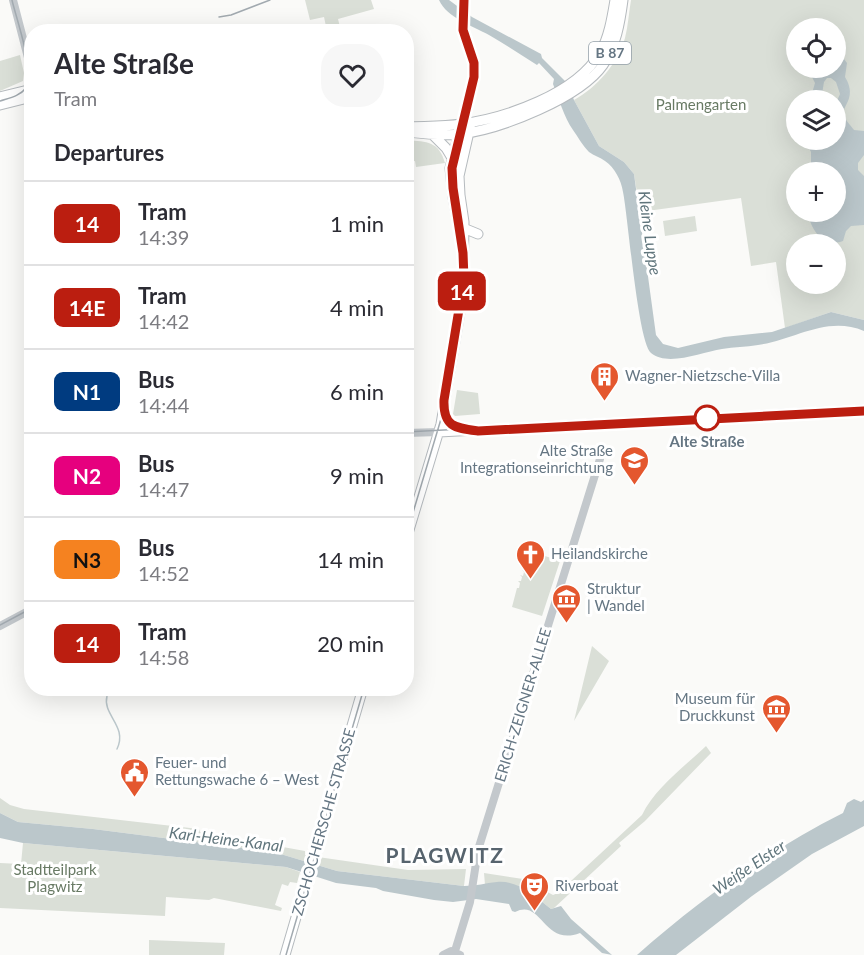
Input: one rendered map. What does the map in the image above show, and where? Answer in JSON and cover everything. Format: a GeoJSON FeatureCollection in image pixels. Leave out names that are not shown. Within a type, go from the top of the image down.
{"type":"FeatureCollection","features":[{"type":"Feature","properties":{"kind":"main road","name":"B 87"},"geometry":{"type":"LineString","coordinates":[[570,89],[601,50],[608,35],[615,0]]}},
{"type":"Feature","properties":{"kind":"main road","name":"B 87"},"geometry":{"type":"LineString","coordinates":[[414,133],[433,135],[465,128],[556,96],[591,79],[607,58],[615,40],[623,0]]}},
{"type":"Feature","properties":{"kind":"main road"},"geometry":{"type":"LineString","coordinates":[[0,97],[24,91]]}},
{"type":"Feature","properties":{"kind":"main road"},"geometry":{"type":"LineString","coordinates":[[0,105],[19,100],[24,95]]}},
{"type":"Feature","properties":{"kind":"main road","name":"B 87"},"geometry":{"type":"LineString","coordinates":[[414,127],[465,128]]}},
{"type":"Feature","properties":{"kind":"main road"},"geometry":{"type":"LineString","coordinates":[[462,225],[450,180],[452,158],[465,128]]}},
{"type":"Feature","properties":{"kind":"main road"},"geometry":{"type":"LineString","coordinates":[[414,514],[439,432],[464,294],[459,176],[465,128]]}},
{"type":"Feature","properties":{"kind":"main road"},"geometry":{"type":"LineString","coordinates":[[433,135],[444,144],[452,158]]}},
{"type":"Feature","properties":{"kind":"main road"},"geometry":{"type":"LineString","coordinates":[[439,432],[864,410]]}},
{"type":"Feature","properties":{"kind":"main road","name":"ZSCHOCHERSCHE STRASSE"},"geometry":{"type":"LineString","coordinates":[[285,955],[361,696]]}},
{"type":"Feature","properties":{"kind":"street"},"geometry":{"type":"LineString","coordinates":[[13,0],[24,42]]}},
{"type":"Feature","properties":{"kind":"street"},"geometry":{"type":"LineString","coordinates":[[414,433],[439,432]]}},
{"type":"Feature","properties":{"kind":"street","name":"ERICH-ZEIGNER-ALLEE"},"geometry":{"type":"LineString","coordinates":[[457,953],[474,884],[478,850],[600,459]]}},
{"type":"Feature","properties":{"kind":"street"},"geometry":{"type":"LineString","coordinates":[[0,626],[24,613]]}},
{"type":"Feature","properties":{"kind":"street"},"geometry":{"type":"LineString","coordinates":[[443,955],[448,951],[457,953]]}},
{"type":"Feature","properties":{"kind":"green space"},"geometry":{"type":"Polygon","coordinates":[[[305,0],[371,0],[374,9],[338,19],[339,24],[326,24],[324,17],[310,20],[305,0]]]}},
{"type":"Feature","properties":{"kind":"green space","name":"Palmengarten"},"geometry":{"type":"Polygon","coordinates":[[[631,0],[864,0],[864,320],[831,312],[785,328],[776,262],[751,266],[741,198],[640,212],[634,174],[624,162],[599,146],[574,100],[591,89],[605,74],[617,57],[625,38],[631,0]]]}},
{"type":"Feature","properties":{"kind":"green space"},"geometry":{"type":"Polygon","coordinates":[[[20,55],[24,73],[23,81],[0,91],[0,61],[20,55]]]}},
{"type":"Feature","properties":{"kind":"green space"},"geometry":{"type":"Polygon","coordinates":[[[414,141],[426,142],[436,147],[445,163],[416,167],[414,141]]]}},
{"type":"Feature","properties":{"kind":"green space"},"geometry":{"type":"Polygon","coordinates":[[[695,216],[697,231],[665,236],[663,221],[695,216]]]}},
{"type":"Feature","properties":{"kind":"green space"},"geometry":{"type":"Polygon","coordinates":[[[457,390],[478,393],[480,414],[455,416],[453,414],[457,390]]]}},
{"type":"Feature","properties":{"kind":"green space"},"geometry":{"type":"Polygon","coordinates":[[[530,551],[560,561],[542,616],[512,607],[517,588],[519,588],[518,581],[521,581],[520,575],[523,576],[522,570],[524,571],[525,567],[523,566],[526,565],[530,551]]]}},
{"type":"Feature","properties":{"kind":"green space"},"geometry":{"type":"Polygon","coordinates":[[[592,646],[609,661],[574,721],[592,646]]]}},
{"type":"Feature","properties":{"kind":"green space"},"geometry":{"type":"Polygon","coordinates":[[[706,746],[711,753],[645,821],[619,843],[621,846],[554,908],[551,909],[528,892],[513,885],[496,883],[485,885],[484,873],[523,879],[553,895],[558,893],[642,815],[662,787],[706,746]]]}},
{"type":"Feature","properties":{"kind":"green space","name":"Karl-Heine-Kanal"},"geometry":{"type":"Polygon","coordinates":[[[0,798],[10,805],[24,809],[199,829],[200,832],[305,851],[305,855],[318,857],[408,870],[466,869],[464,886],[337,871],[274,852],[18,822],[0,813],[0,798]]]}},
{"type":"Feature","properties":{"kind":"green space","name":"Stadtteilpark Plagwitz"},"geometry":{"type":"Polygon","coordinates":[[[23,843],[286,867],[300,872],[297,883],[290,882],[288,886],[282,884],[275,905],[282,908],[281,911],[214,898],[209,900],[166,897],[165,916],[0,908],[0,863],[21,864],[23,843]]]}},
{"type":"Feature","properties":{"kind":"green space"},"geometry":{"type":"Polygon","coordinates":[[[149,940],[225,943],[224,955],[149,955],[149,940]]]}},
{"type":"Feature","properties":{"kind":"shaded area"},"geometry":{"type":"Polygon","coordinates":[[[439,0],[449,0],[472,17],[541,54],[542,58],[566,82],[599,146],[624,162],[634,174],[656,335],[663,344],[678,348],[724,337],[772,332],[831,312],[864,320],[864,331],[850,327],[824,327],[754,346],[722,349],[676,359],[666,359],[651,353],[642,327],[623,192],[617,175],[609,164],[589,152],[583,144],[564,114],[553,84],[554,79],[539,63],[537,65],[495,38],[454,17],[439,0]]]}},
{"type":"Feature","properties":{"kind":"shaded area"},"geometry":{"type":"Polygon","coordinates":[[[812,78],[827,78],[823,90],[813,90],[815,83],[812,78]]]}},
{"type":"Feature","properties":{"kind":"shaded area"},"geometry":{"type":"Polygon","coordinates":[[[831,78],[846,78],[849,85],[850,92],[846,105],[846,90],[839,90],[836,82],[831,78]]]}},
{"type":"Feature","properties":{"kind":"shaded area"},"geometry":{"type":"Polygon","coordinates":[[[846,119],[854,130],[864,131],[864,155],[858,163],[858,170],[864,176],[864,225],[851,226],[845,234],[818,234],[815,232],[811,222],[846,222],[846,162],[811,162],[810,150],[846,150],[846,119]]]}},
{"type":"Feature","properties":{"kind":"shaded area"},"geometry":{"type":"Polygon","coordinates":[[[854,799],[861,802],[864,800],[864,826],[812,854],[752,896],[676,955],[637,955],[710,895],[788,843],[843,813],[847,803],[854,799]]]}},
{"type":"Feature","properties":{"kind":"shaded area"},"geometry":{"type":"Polygon","coordinates":[[[0,813],[18,822],[274,852],[337,871],[464,886],[505,882],[520,886],[551,909],[561,906],[571,919],[612,955],[602,953],[580,933],[568,936],[558,934],[531,911],[524,909],[515,912],[509,904],[476,899],[453,902],[434,900],[376,888],[336,883],[286,867],[23,843],[0,838],[0,813]]]}},
{"type":"Feature","properties":{"kind":"waterway"},"geometry":{"type":"LineString","coordinates":[[107,696],[106,703],[119,734],[120,741],[117,749]]}},
{"type":"Feature","properties":{"kind":"tram line"},"geometry":{"type":"LineString","coordinates":[[12,0],[24,46]]}},
{"type":"Feature","properties":{"kind":"tram line"},"geometry":{"type":"LineString","coordinates":[[219,17],[231,15],[270,0]]}},
{"type":"Feature","properties":{"kind":"tram line"},"geometry":{"type":"LineString","coordinates":[[414,509],[441,419],[462,294],[463,261],[452,168],[475,70],[463,30],[464,0]]}},
{"type":"Feature","properties":{"kind":"tram line","name":"14"},"geometry":{"type":"LineString","coordinates":[[464,0],[463,30],[474,63],[474,77],[452,168],[464,261],[464,279],[444,400],[444,415],[448,422],[459,428],[478,431],[864,411]]}},
{"type":"Feature","properties":{"kind":"tram line"},"geometry":{"type":"LineString","coordinates":[[0,101],[24,90]]}},
{"type":"Feature","properties":{"kind":"tram line"},"geometry":{"type":"LineString","coordinates":[[414,432],[864,408]]}},
{"type":"Feature","properties":{"kind":"tram line"},"geometry":{"type":"LineString","coordinates":[[0,625],[24,612]]}},
{"type":"Feature","properties":{"kind":"tram line"},"geometry":{"type":"LineString","coordinates":[[286,955],[362,696]]}},
{"type":"Feature","properties":{"kind":"place","name":"Wagner-Nietzsche-Villa"},"geometry":{"type":"Point","coordinates":[604,402]}},
{"type":"Feature","properties":{"kind":"place","name":"Alte Straße"},"geometry":{"type":"Point","coordinates":[707,418]}},
{"type":"Feature","properties":{"kind":"place","name":"Alte Straße Integrationseinrichtung"},"geometry":{"type":"Point","coordinates":[634,486]}},
{"type":"Feature","properties":{"kind":"place","name":"Heilandskirche"},"geometry":{"type":"Point","coordinates":[530,580]}},
{"type":"Feature","properties":{"kind":"place","name":"Struktur | Wandel"},"geometry":{"type":"Point","coordinates":[566,624]}},
{"type":"Feature","properties":{"kind":"place","name":"Museum für Druckkunst"},"geometry":{"type":"Point","coordinates":[776,734]}},
{"type":"Feature","properties":{"kind":"place","name":"Feuer- und Rettungswache 6 – West"},"geometry":{"type":"Point","coordinates":[134,798]}},
{"type":"Feature","properties":{"kind":"place","name":"Riverboat"},"geometry":{"type":"Point","coordinates":[534,912]}},
{"type":"Feature","properties":{"kind":"district","name":"PLAGWITZ"},"geometry":{"type":"Point","coordinates":[445,856]}},
{"type":"Feature","properties":{"kind":"water label","name":"Kleine Luppe"},"geometry":{"type":"Point","coordinates":[650,233]}},
{"type":"Feature","properties":{"kind":"water label","name":"Weiße Elster"},"geometry":{"type":"Point","coordinates":[749,867]}}]}
